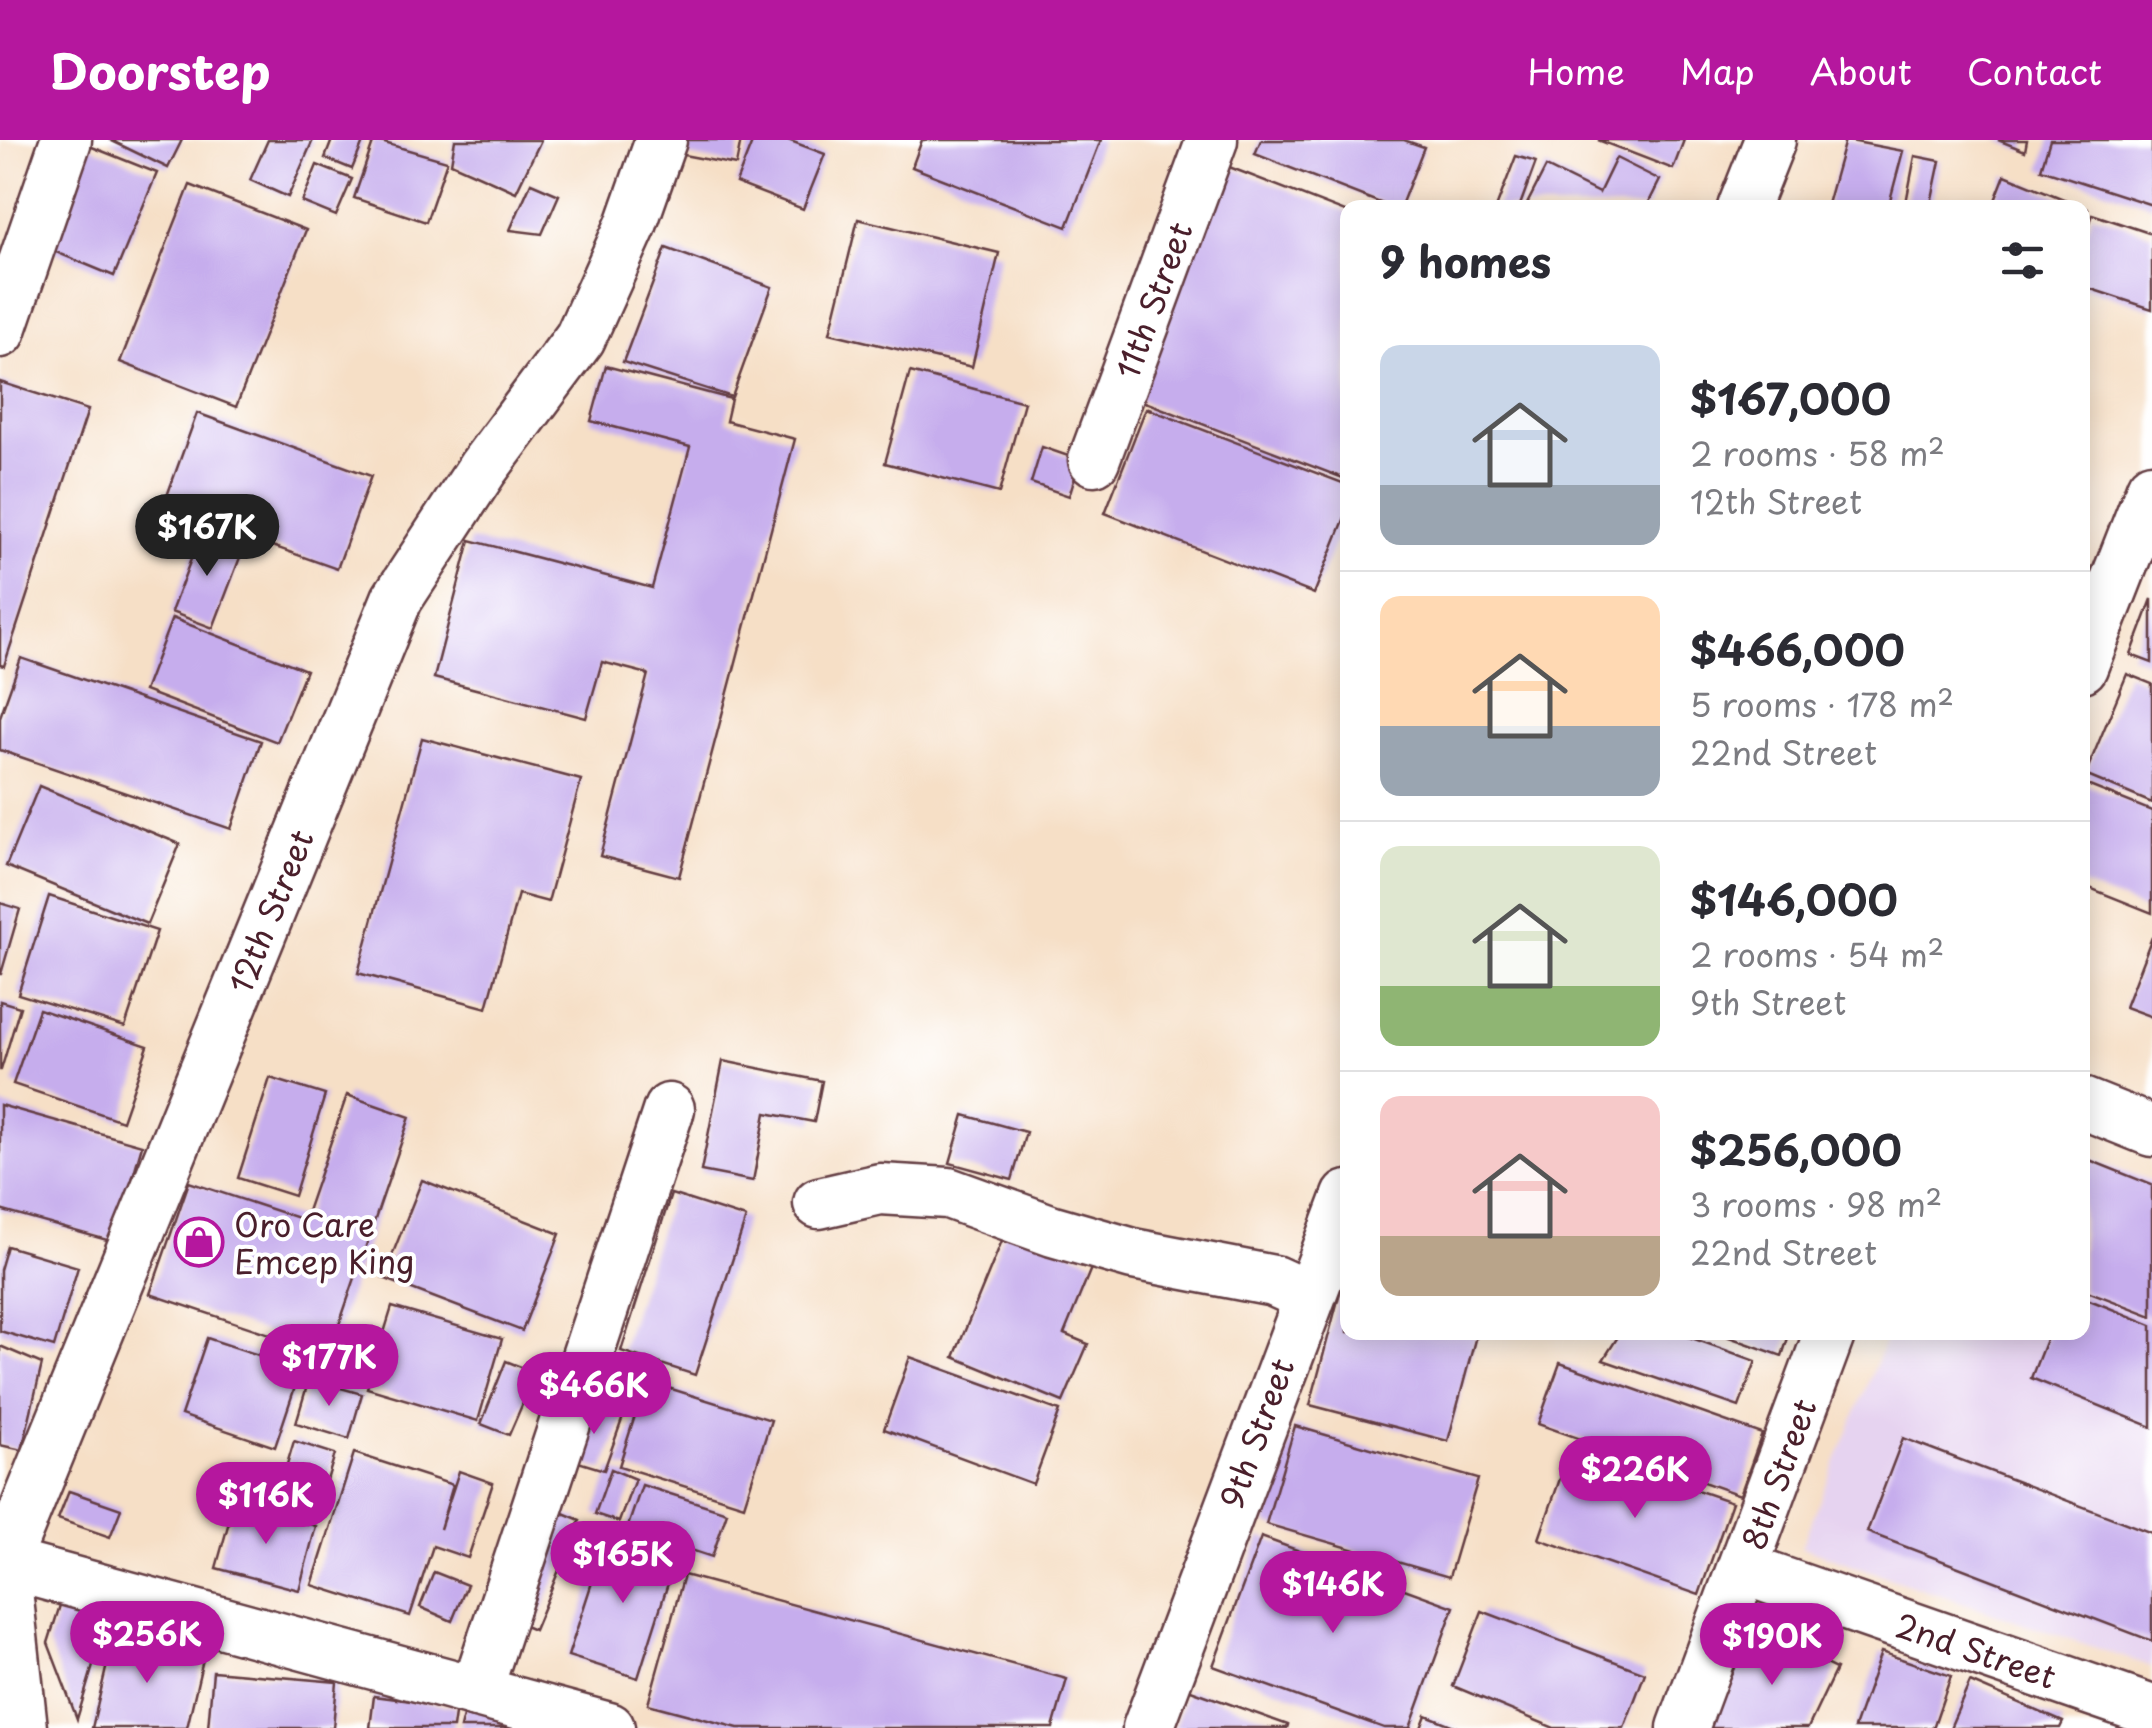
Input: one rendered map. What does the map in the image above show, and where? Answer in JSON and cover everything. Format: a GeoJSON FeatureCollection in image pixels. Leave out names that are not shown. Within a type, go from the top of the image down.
{"type":"FeatureCollection","features":[{"type":"Feature","properties":{"kind":"street"},"geometry":{"type":"LineString","coordinates":[[0,332],[66,140]]}},
{"type":"Feature","properties":{"kind":"street","name":"12th Street"},"geometry":{"type":"LineString","coordinates":[[22,1728],[2,1563],[397,600],[483,468],[580,338],[631,226],[660,140]]}},
{"type":"Feature","properties":{"kind":"street","name":"11th Street"},"geometry":{"type":"LineString","coordinates":[[1094,460],[1212,140]]}},
{"type":"Feature","properties":{"kind":"street"},"geometry":{"type":"LineString","coordinates":[[1746,200],[1770,140]]}},
{"type":"Feature","properties":{"kind":"street"},"geometry":{"type":"LineString","coordinates":[[2090,647],[2152,488]]}},
{"type":"Feature","properties":{"kind":"street"},"geometry":{"type":"LineString","coordinates":[[2090,1106],[2152,1131]]}},
{"type":"Feature","properties":{"kind":"street"},"geometry":{"type":"LineString","coordinates":[[476,1692],[669,1109]]}},
{"type":"Feature","properties":{"kind":"street"},"geometry":{"type":"LineString","coordinates":[[819,1202],[880,1189],[948,1193],[1052,1231],[1133,1254],[1274,1281],[1307,1296]]}},
{"type":"Feature","properties":{"kind":"street","name":"9th Street"},"geometry":{"type":"LineString","coordinates":[[1148,1728],[1340,1216]]}},
{"type":"Feature","properties":{"kind":"street","name":"8th Street"},"geometry":{"type":"LineString","coordinates":[[1683,1728],[1827,1340]]}},
{"type":"Feature","properties":{"kind":"street"},"geometry":{"type":"LineString","coordinates":[[2,1563],[609,1728]]}},
{"type":"Feature","properties":{"kind":"street","name":"2nd Street"},"geometry":{"type":"LineString","coordinates":[[1742,1570],[2152,1711]]}},
{"type":"Feature","properties":{"kind":"shaded area"},"geometry":{"type":"Polygon","coordinates":[[[2090,1158],[2152,1181],[2152,1667],[1801,1547],[1885,1340],[2090,1340],[2090,1158]]]}},
{"type":"Feature","properties":{"kind":"building"},"geometry":{"type":"Polygon","coordinates":[[[110,140],[182,140],[168,168],[110,140]]]}},
{"type":"Feature","properties":{"kind":"building"},"geometry":{"type":"Polygon","coordinates":[[[268,140],[313,140],[288,197],[250,180],[268,140]]]}},
{"type":"Feature","properties":{"kind":"building"},"geometry":{"type":"Polygon","coordinates":[[[332,140],[364,140],[352,169],[325,158],[332,140]]]}},
{"type":"Feature","properties":{"kind":"building"},"geometry":{"type":"Polygon","coordinates":[[[374,140],[447,161],[426,222],[354,198],[374,140]]]}},
{"type":"Feature","properties":{"kind":"building"},"geometry":{"type":"Polygon","coordinates":[[[455,140],[541,140],[516,192],[451,163],[455,140]]]}},
{"type":"Feature","properties":{"kind":"building"},"geometry":{"type":"Polygon","coordinates":[[[676,140],[741,140],[736,165],[673,153],[676,140]]]}},
{"type":"Feature","properties":{"kind":"building"},"geometry":{"type":"Polygon","coordinates":[[[753,140],[788,140],[825,154],[803,209],[736,183],[753,140]]]}},
{"type":"Feature","properties":{"kind":"building"},"geometry":{"type":"Polygon","coordinates":[[[922,140],[1101,140],[1067,227],[912,167],[922,140]]]}},
{"type":"Feature","properties":{"kind":"building"},"geometry":{"type":"Polygon","coordinates":[[[1261,140],[1404,140],[1424,147],[1403,200],[1373,200],[1255,154],[1261,140]]]}},
{"type":"Feature","properties":{"kind":"building"},"geometry":{"type":"Polygon","coordinates":[[[1598,140],[1684,140],[1673,169],[1598,140]]]}},
{"type":"Feature","properties":{"kind":"building"},"geometry":{"type":"Polygon","coordinates":[[[1845,140],[1903,151],[1890,200],[1828,200],[1845,140]]]}},
{"type":"Feature","properties":{"kind":"building"},"geometry":{"type":"Polygon","coordinates":[[[1998,140],[2027,140],[2025,151],[1998,140]]]}},
{"type":"Feature","properties":{"kind":"building"},"geometry":{"type":"Polygon","coordinates":[[[2050,140],[2152,140],[2152,205],[2041,169],[2050,140]]]}},
{"type":"Feature","properties":{"kind":"building"},"geometry":{"type":"Polygon","coordinates":[[[82,143],[157,173],[114,276],[39,245],[82,143]]]}},
{"type":"Feature","properties":{"kind":"building"},"geometry":{"type":"Polygon","coordinates":[[[1516,156],[1536,162],[1522,200],[1499,200],[1516,156]]]}},
{"type":"Feature","properties":{"kind":"building"},"geometry":{"type":"Polygon","coordinates":[[[1915,156],[1940,161],[1932,200],[1907,200],[1915,156]]]}},
{"type":"Feature","properties":{"kind":"building"},"geometry":{"type":"Polygon","coordinates":[[[1616,158],[1660,180],[1650,200],[1529,200],[1546,167],[1599,193],[1616,158]]]}},
{"type":"Feature","properties":{"kind":"building"},"geometry":{"type":"Polygon","coordinates":[[[317,165],[352,179],[336,216],[302,202],[317,165]]]}},
{"type":"Feature","properties":{"kind":"building"},"geometry":{"type":"Polygon","coordinates":[[[1224,165],[1340,210],[1340,477],[1132,397],[1224,165]]]}},
{"type":"Feature","properties":{"kind":"building"},"geometry":{"type":"Polygon","coordinates":[[[2005,175],[2066,200],[1995,200],[2005,175]]]}},
{"type":"Feature","properties":{"kind":"building"},"geometry":{"type":"Polygon","coordinates":[[[531,183],[559,195],[542,234],[510,230],[531,183]]]}},
{"type":"Feature","properties":{"kind":"building"},"geometry":{"type":"Polygon","coordinates":[[[190,185],[306,230],[236,407],[120,362],[190,185]]]}},
{"type":"Feature","properties":{"kind":"building"},"geometry":{"type":"Polygon","coordinates":[[[2092,214],[2152,234],[2152,309],[2090,289],[2092,214]]]}},
{"type":"Feature","properties":{"kind":"building"},"geometry":{"type":"Polygon","coordinates":[[[858,219],[999,253],[972,367],[830,333],[858,219]]]}},
{"type":"Feature","properties":{"kind":"building"},"geometry":{"type":"Polygon","coordinates":[[[666,248],[772,287],[732,397],[623,362],[666,248]]]}},
{"type":"Feature","properties":{"kind":"building"},"geometry":{"type":"Polygon","coordinates":[[[606,366],[731,399],[726,421],[795,439],[679,877],[600,856],[648,674],[602,662],[586,718],[434,678],[470,540],[652,588],[690,447],[591,421],[606,366]]]}},
{"type":"Feature","properties":{"kind":"building"},"geometry":{"type":"Polygon","coordinates":[[[910,372],[1024,402],[999,493],[885,463],[910,372]]]}},
{"type":"Feature","properties":{"kind":"building"},"geometry":{"type":"Polygon","coordinates":[[[0,382],[88,410],[4,666],[0,665],[0,382]]]}},
{"type":"Feature","properties":{"kind":"building"},"geometry":{"type":"Polygon","coordinates":[[[1146,408],[1340,482],[1340,530],[1314,594],[1105,513],[1146,408]]]}},
{"type":"Feature","properties":{"kind":"building"},"geometry":{"type":"Polygon","coordinates":[[[197,413],[371,476],[337,569],[163,507],[197,413]]]}},
{"type":"Feature","properties":{"kind":"building"},"geometry":{"type":"Polygon","coordinates":[[[1042,447],[1080,460],[1069,496],[1031,483],[1042,447]]]}},
{"type":"Feature","properties":{"kind":"building"},"geometry":{"type":"Polygon","coordinates":[[[202,530],[244,547],[213,628],[171,612],[202,530]]]}},
{"type":"Feature","properties":{"kind":"building"},"geometry":{"type":"Polygon","coordinates":[[[2152,599],[2152,663],[2131,655],[2152,599]]]}},
{"type":"Feature","properties":{"kind":"building"},"geometry":{"type":"Polygon","coordinates":[[[172,618],[306,670],[277,742],[144,691],[172,618]]]}},
{"type":"Feature","properties":{"kind":"building"},"geometry":{"type":"Polygon","coordinates":[[[21,658],[261,741],[231,829],[0,750],[0,717],[21,658]]]}},
{"type":"Feature","properties":{"kind":"building"},"geometry":{"type":"Polygon","coordinates":[[[2127,674],[2152,684],[2152,803],[2090,777],[2090,763],[2127,674]]]}},
{"type":"Feature","properties":{"kind":"building"},"geometry":{"type":"Polygon","coordinates":[[[422,738],[581,780],[548,902],[518,894],[487,1008],[358,973],[422,738]]]}},
{"type":"Feature","properties":{"kind":"building"},"geometry":{"type":"Polygon","coordinates":[[[39,786],[180,844],[147,924],[6,866],[39,786]]]}},
{"type":"Feature","properties":{"kind":"building"},"geometry":{"type":"Polygon","coordinates":[[[2090,786],[2152,811],[2152,913],[2090,888],[2090,786]]]}},
{"type":"Feature","properties":{"kind":"building"},"geometry":{"type":"Polygon","coordinates":[[[49,896],[157,931],[125,1027],[18,994],[49,896]]]}},
{"type":"Feature","properties":{"kind":"building"},"geometry":{"type":"Polygon","coordinates":[[[0,903],[20,909],[1,974],[0,974],[0,903]]]}},
{"type":"Feature","properties":{"kind":"building"},"geometry":{"type":"Polygon","coordinates":[[[2152,937],[2152,1017],[2125,1007],[2152,937]]]}},
{"type":"Feature","properties":{"kind":"building"},"geometry":{"type":"Polygon","coordinates":[[[0,1001],[20,1007],[1,1070],[0,1070],[0,1001]]]}},
{"type":"Feature","properties":{"kind":"building"},"geometry":{"type":"Polygon","coordinates":[[[39,1009],[148,1046],[122,1121],[13,1084],[39,1009]]]}},
{"type":"Feature","properties":{"kind":"building"},"geometry":{"type":"Polygon","coordinates":[[[723,1061],[822,1081],[814,1122],[766,1113],[753,1181],[701,1171],[723,1061]]]}},
{"type":"Feature","properties":{"kind":"building"},"geometry":{"type":"Polygon","coordinates":[[[270,1078],[325,1095],[294,1196],[238,1178],[270,1078]]]}},
{"type":"Feature","properties":{"kind":"building"},"geometry":{"type":"Polygon","coordinates":[[[347,1095],[410,1117],[329,1354],[150,1294],[189,1182],[304,1220],[347,1095]]]}},
{"type":"Feature","properties":{"kind":"building"},"geometry":{"type":"Polygon","coordinates":[[[0,1105],[142,1145],[114,1242],[0,1210],[0,1105]]]}},
{"type":"Feature","properties":{"kind":"building"},"geometry":{"type":"Polygon","coordinates":[[[964,1115],[1026,1132],[1012,1180],[950,1163],[964,1115]]]}},
{"type":"Feature","properties":{"kind":"building"},"geometry":{"type":"Polygon","coordinates":[[[2090,1160],[2152,1185],[2152,1316],[2090,1292],[2090,1160]]]}},
{"type":"Feature","properties":{"kind":"building"},"geometry":{"type":"Polygon","coordinates":[[[422,1180],[560,1234],[522,1331],[383,1278],[422,1180]]]}},
{"type":"Feature","properties":{"kind":"building"},"geometry":{"type":"Polygon","coordinates":[[[671,1194],[746,1218],[695,1375],[621,1351],[671,1194]]]}},
{"type":"Feature","properties":{"kind":"building"},"geometry":{"type":"Polygon","coordinates":[[[1008,1226],[1094,1261],[1064,1334],[1088,1344],[1063,1402],[954,1357],[1008,1226]]]}},
{"type":"Feature","properties":{"kind":"building"},"geometry":{"type":"Polygon","coordinates":[[[7,1246],[78,1267],[54,1347],[0,1331],[0,1270],[7,1246]]]}},
{"type":"Feature","properties":{"kind":"building"},"geometry":{"type":"Polygon","coordinates":[[[1340,1292],[1340,1340],[1475,1340],[1448,1441],[1310,1405],[1340,1292]]]}},
{"type":"Feature","properties":{"kind":"building"},"geometry":{"type":"Polygon","coordinates":[[[2090,1300],[2152,1325],[2152,1427],[2031,1378],[2046,1340],[2090,1340],[2090,1300]]]}},
{"type":"Feature","properties":{"kind":"building"},"geometry":{"type":"Polygon","coordinates":[[[392,1307],[502,1339],[478,1421],[367,1388],[392,1307]]]}},
{"type":"Feature","properties":{"kind":"building"},"geometry":{"type":"Polygon","coordinates":[[[207,1338],[301,1369],[275,1447],[181,1415],[207,1338]]]}},
{"type":"Feature","properties":{"kind":"building"},"geometry":{"type":"Polygon","coordinates":[[[1616,1340],[1697,1340],[1756,1361],[1739,1407],[1603,1360],[1616,1340]]]}},
{"type":"Feature","properties":{"kind":"building"},"geometry":{"type":"Polygon","coordinates":[[[1737,1340],[1787,1340],[1782,1356],[1737,1340]]]}},
{"type":"Feature","properties":{"kind":"building"},"geometry":{"type":"Polygon","coordinates":[[[0,1346],[42,1364],[22,1450],[0,1445],[0,1346]]]}},
{"type":"Feature","properties":{"kind":"building"},"geometry":{"type":"Polygon","coordinates":[[[910,1357],[1060,1411],[1033,1484],[884,1429],[910,1357]]]}},
{"type":"Feature","properties":{"kind":"building"},"geometry":{"type":"Polygon","coordinates":[[[506,1361],[536,1373],[509,1435],[481,1424],[506,1361]]]}},
{"type":"Feature","properties":{"kind":"building"},"geometry":{"type":"Polygon","coordinates":[[[1560,1363],[1762,1434],[1740,1495],[1538,1424],[1560,1363]]]}},
{"type":"Feature","properties":{"kind":"building"},"geometry":{"type":"Polygon","coordinates":[[[604,1368],[639,1380],[627,1414],[592,1402],[604,1368]]]}},
{"type":"Feature","properties":{"kind":"building"},"geometry":{"type":"Polygon","coordinates":[[[309,1379],[362,1394],[349,1439],[296,1423],[309,1379]]]}},
{"type":"Feature","properties":{"kind":"building"},"geometry":{"type":"Polygon","coordinates":[[[646,1381],[771,1420],[744,1505],[619,1466],[646,1381]]]}},
{"type":"Feature","properties":{"kind":"building"},"geometry":{"type":"Polygon","coordinates":[[[584,1404],[623,1417],[604,1470],[565,1458],[584,1404]]]}},
{"type":"Feature","properties":{"kind":"building"},"geometry":{"type":"Polygon","coordinates":[[[1295,1426],[1478,1479],[1449,1577],[1266,1524],[1295,1426]]]}},
{"type":"Feature","properties":{"kind":"building"},"geometry":{"type":"Polygon","coordinates":[[[1903,1438],[2152,1533],[2152,1641],[1867,1532],[1903,1438]]]}},
{"type":"Feature","properties":{"kind":"building"},"geometry":{"type":"Polygon","coordinates":[[[294,1441],[335,1454],[317,1513],[276,1501],[294,1441]]]}},
{"type":"Feature","properties":{"kind":"building"},"geometry":{"type":"Polygon","coordinates":[[[1571,1447],[1732,1502],[1699,1595],[1539,1539],[1571,1447]]]}},
{"type":"Feature","properties":{"kind":"building"},"geometry":{"type":"Polygon","coordinates":[[[354,1453],[453,1485],[440,1529],[459,1471],[493,1483],[468,1558],[433,1546],[410,1616],[312,1585],[354,1453]]]}},
{"type":"Feature","properties":{"kind":"building"},"geometry":{"type":"Polygon","coordinates":[[[611,1469],[635,1479],[619,1522],[595,1514],[611,1469]]]}},
{"type":"Feature","properties":{"kind":"building"},"geometry":{"type":"Polygon","coordinates":[[[642,1485],[727,1512],[712,1557],[627,1529],[642,1485]]]}},
{"type":"Feature","properties":{"kind":"building"},"geometry":{"type":"Polygon","coordinates":[[[69,1491],[121,1509],[110,1537],[58,1519],[69,1491]]]}},
{"type":"Feature","properties":{"kind":"building"},"geometry":{"type":"Polygon","coordinates":[[[234,1504],[316,1526],[299,1590],[216,1568],[234,1504]]]}},
{"type":"Feature","properties":{"kind":"building"},"geometry":{"type":"Polygon","coordinates":[[[556,1510],[580,1520],[534,1630],[510,1620],[556,1510]]]}},
{"type":"Feature","properties":{"kind":"building"},"geometry":{"type":"Polygon","coordinates":[[[608,1533],[677,1555],[638,1678],[568,1656],[608,1533]]]}},
{"type":"Feature","properties":{"kind":"building"},"geometry":{"type":"Polygon","coordinates":[[[1261,1537],[1454,1607],[1410,1728],[1384,1728],[1213,1666],[1261,1537]]]}},
{"type":"Feature","properties":{"kind":"building"},"geometry":{"type":"Polygon","coordinates":[[[434,1572],[467,1585],[452,1621],[420,1607],[434,1572]]]}},
{"type":"Feature","properties":{"kind":"building"},"geometry":{"type":"Polygon","coordinates":[[[684,1575],[1067,1679],[1053,1728],[738,1728],[648,1704],[684,1575]]]}},
{"type":"Feature","properties":{"kind":"building"},"geometry":{"type":"Polygon","coordinates":[[[61,1602],[108,1616],[77,1719],[48,1643],[61,1602]]]}},
{"type":"Feature","properties":{"kind":"building"},"geometry":{"type":"Polygon","coordinates":[[[1482,1611],[1645,1673],[1624,1728],[1554,1728],[1453,1686],[1482,1611]]]}},
{"type":"Feature","properties":{"kind":"building"},"geometry":{"type":"Polygon","coordinates":[[[1753,1629],[1836,1669],[1808,1728],[1705,1728],[1753,1629]]]}},
{"type":"Feature","properties":{"kind":"building"},"geometry":{"type":"Polygon","coordinates":[[[114,1635],[204,1655],[187,1728],[92,1728],[114,1635]]]}},
{"type":"Feature","properties":{"kind":"building"},"geometry":{"type":"Polygon","coordinates":[[[1881,1652],[1951,1676],[1933,1728],[1854,1728],[1881,1652]]]}},
{"type":"Feature","properties":{"kind":"building"},"geometry":{"type":"Polygon","coordinates":[[[213,1671],[337,1682],[333,1728],[208,1728],[213,1671]]]}},
{"type":"Feature","properties":{"kind":"building"},"geometry":{"type":"Polygon","coordinates":[[[1970,1682],[2063,1722],[2060,1728],[1950,1728],[1970,1682]]]}},
{"type":"Feature","properties":{"kind":"building"},"geometry":{"type":"Polygon","coordinates":[[[1188,1689],[1288,1725],[1287,1728],[1174,1728],[1188,1689]]]}},
{"type":"Feature","properties":{"kind":"building"},"geometry":{"type":"Polygon","coordinates":[[[374,1696],[456,1707],[453,1728],[370,1728],[374,1696]]]}},
{"type":"Feature","properties":{"kind":"building"},"geometry":{"type":"Polygon","coordinates":[[[466,1704],[516,1717],[513,1728],[460,1728],[466,1704]]]}},
{"type":"Feature","properties":{"kind":"building"},"geometry":{"type":"Polygon","coordinates":[[[1426,1715],[1459,1728],[1421,1728],[1426,1715]]]}},
{"type":"Feature","properties":{"kind":"place","name":"Oro Care Emcep King"},"geometry":{"type":"Point","coordinates":[199,1242]}}]}
